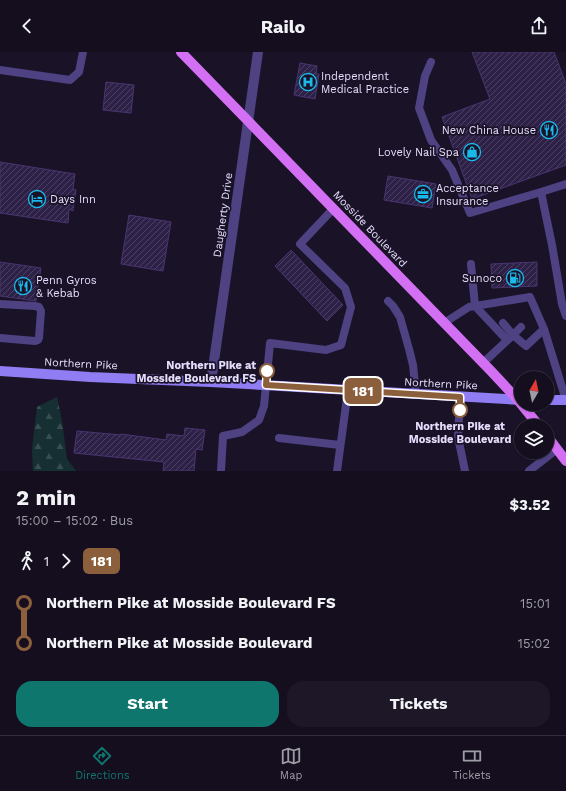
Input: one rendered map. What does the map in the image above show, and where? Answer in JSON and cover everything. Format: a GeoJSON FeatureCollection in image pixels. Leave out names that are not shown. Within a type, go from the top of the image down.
{"type":"FeatureCollection","features":[{"type":"Feature","properties":{"kind":"main road","name":"Mosside Boulevard"},"geometry":{"type":"LineString","coordinates":[[182,52],[514,395]]}},
{"type":"Feature","properties":{"kind":"main road","name":"Northern Pike"},"geometry":{"type":"LineString","coordinates":[[0,371],[514,400]]}},
{"type":"Feature","properties":{"kind":"main road"},"geometry":{"type":"LineString","coordinates":[[554,400],[566,400]]}},
{"type":"Feature","properties":{"kind":"main road","name":"Mosside Boulevard"},"geometry":{"type":"LineString","coordinates":[[527,411],[534,419]]}},
{"type":"Feature","properties":{"kind":"main road"},"geometry":{"type":"LineString","coordinates":[[554,445],[566,461]]}},
{"type":"Feature","properties":{"kind":"street","name":"Daugherty Drive"},"geometry":{"type":"LineString","coordinates":[[211,382],[258,52]]}},
{"type":"Feature","properties":{"kind":"lane"},"geometry":{"type":"LineString","coordinates":[[0,70],[70,80],[79,72],[83,52]]}},
{"type":"Feature","properties":{"kind":"lane"},"geometry":{"type":"LineString","coordinates":[[431,62],[425,76],[419,108],[431,140],[452,170],[470,213],[566,184]]}},
{"type":"Feature","properties":{"kind":"lane"},"geometry":{"type":"LineString","coordinates":[[541,192],[566,316]]}},
{"type":"Feature","properties":{"kind":"lane"},"geometry":{"type":"LineString","coordinates":[[221,471],[223,436],[242,432],[259,420],[264,406],[270,343],[326,350],[341,345],[351,307],[345,288],[300,244],[333,209]]}},
{"type":"Feature","properties":{"kind":"lane"},"geometry":{"type":"LineString","coordinates":[[470,264],[475,306],[510,338],[526,346],[544,329]]}},
{"type":"Feature","properties":{"kind":"lane"},"geometry":{"type":"LineString","coordinates":[[444,323],[469,307],[530,297],[535,313],[544,329],[566,400]]}},
{"type":"Feature","properties":{"kind":"lane"},"geometry":{"type":"LineString","coordinates":[[388,301],[400,317],[413,365],[416,394]]}},
{"type":"Feature","properties":{"kind":"lane"},"geometry":{"type":"LineString","coordinates":[[0,304],[35,306],[39,307],[41,311],[38,340],[0,338]]}},
{"type":"Feature","properties":{"kind":"lane"},"geometry":{"type":"LineString","coordinates":[[485,304],[492,312]]}},
{"type":"Feature","properties":{"kind":"lane"},"geometry":{"type":"LineString","coordinates":[[503,323],[510,338]]}},
{"type":"Feature","properties":{"kind":"lane"},"geometry":{"type":"LineString","coordinates":[[483,363],[521,327]]}},
{"type":"Feature","properties":{"kind":"lane"},"geometry":{"type":"LineString","coordinates":[[337,471],[348,390]]}},
{"type":"Feature","properties":{"kind":"lane"},"geometry":{"type":"LineString","coordinates":[[460,397],[458,437],[465,471]]}},
{"type":"Feature","properties":{"kind":"lane"},"geometry":{"type":"LineString","coordinates":[[279,438],[340,445]]}},
{"type":"Feature","properties":{"kind":"lane"},"geometry":{"type":"LineString","coordinates":[[529,471],[557,449]]}},
{"type":"Feature","properties":{"kind":"green space"},"geometry":{"type":"Polygon","coordinates":[[[57,397],[67,459],[76,471],[33,471],[32,449],[37,407],[57,397]]]}},
{"type":"Feature","properties":{"kind":"building"},"geometry":{"type":"Polygon","coordinates":[[[472,52],[554,52],[566,84],[566,165],[472,199],[442,117],[490,99],[472,52]]]}},
{"type":"Feature","properties":{"kind":"building"},"geometry":{"type":"Polygon","coordinates":[[[300,63],[317,66],[316,74],[319,74],[315,99],[294,95],[300,63]]]}},
{"type":"Feature","properties":{"kind":"building"},"geometry":{"type":"Polygon","coordinates":[[[106,82],[134,85],[131,113],[103,110],[106,82]]]}},
{"type":"Feature","properties":{"kind":"building","name":"Days Inn"},"geometry":{"type":"Polygon","coordinates":[[[0,162],[75,174],[73,189],[76,190],[73,211],[69,209],[68,223],[0,213],[0,162]]]}},
{"type":"Feature","properties":{"kind":"building"},"geometry":{"type":"Polygon","coordinates":[[[388,176],[436,184],[432,208],[384,200],[388,176]]]}},
{"type":"Feature","properties":{"kind":"building"},"geometry":{"type":"Polygon","coordinates":[[[129,215],[171,222],[163,271],[121,264],[129,215]]]}},
{"type":"Feature","properties":{"kind":"building"},"geometry":{"type":"Polygon","coordinates":[[[291,250],[343,305],[327,321],[275,266],[291,250]]]}},
{"type":"Feature","properties":{"kind":"building"},"geometry":{"type":"Polygon","coordinates":[[[0,262],[41,268],[36,301],[0,296],[0,262]]]}},
{"type":"Feature","properties":{"kind":"building"},"geometry":{"type":"Polygon","coordinates":[[[537,262],[537,286],[492,288],[491,264],[537,262]]]}},
{"type":"Feature","properties":{"kind":"building"},"geometry":{"type":"Polygon","coordinates":[[[185,428],[205,430],[202,450],[196,449],[194,471],[163,471],[164,462],[74,453],[77,431],[121,434],[166,440],[167,434],[184,436],[185,428]]]}},
{"type":"Feature","properties":{"kind":"bus line","name":"181"},"geometry":{"type":"LineString","coordinates":[[267,371],[266,385],[460,397],[460,410]]}},
{"type":"Feature","properties":{"kind":"place","name":"Independent Medical Practice"},"geometry":{"type":"Point","coordinates":[308,82]}},
{"type":"Feature","properties":{"kind":"place","name":"New China House"},"geometry":{"type":"Point","coordinates":[549,130]}},
{"type":"Feature","properties":{"kind":"place","name":"Lovely Nail Spa"},"geometry":{"type":"Point","coordinates":[472,152]}},
{"type":"Feature","properties":{"kind":"place","name":"Acceptance Insurance"},"geometry":{"type":"Point","coordinates":[423,194]}},
{"type":"Feature","properties":{"kind":"place","name":"Days Inn"},"geometry":{"type":"Point","coordinates":[37,199]}},
{"type":"Feature","properties":{"kind":"place","name":"Sunoco"},"geometry":{"type":"Point","coordinates":[515,278]}},
{"type":"Feature","properties":{"kind":"place","name":"Penn Gyros & Kebab"},"geometry":{"type":"Point","coordinates":[23,286]}},
{"type":"Feature","properties":{"kind":"place","name":"Northern Pike at Mosside Boulevard FS"},"geometry":{"type":"Point","coordinates":[267,371]}},
{"type":"Feature","properties":{"kind":"place","name":"Northern Pike at Mosside Boulevard"},"geometry":{"type":"Point","coordinates":[460,410]}}]}
